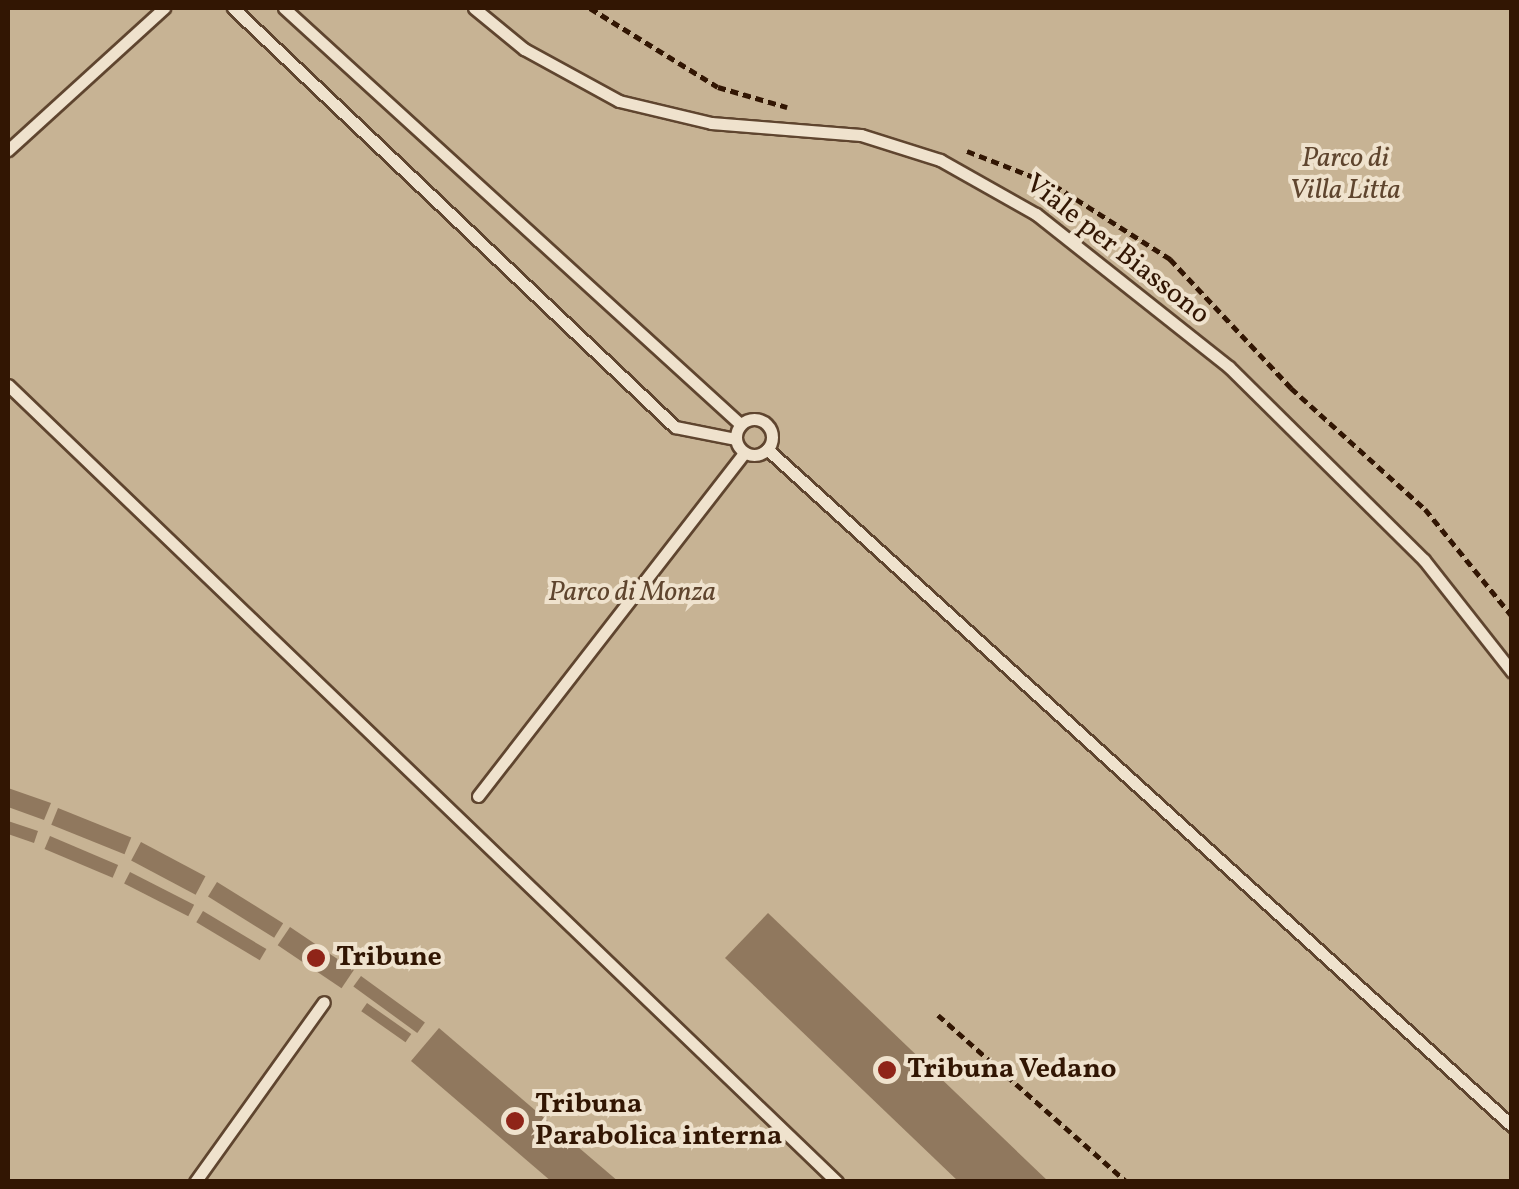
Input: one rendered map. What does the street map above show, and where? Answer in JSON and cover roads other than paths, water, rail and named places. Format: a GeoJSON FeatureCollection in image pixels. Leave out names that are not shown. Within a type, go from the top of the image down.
{"type":"FeatureCollection","features":[{"type":"Feature","properties":{"kind":"lane"},"geometry":{"type":"LineString","coordinates":[[8,150],[164,8]]}},
{"type":"Feature","properties":{"kind":"lane"},"geometry":{"type":"LineString","coordinates":[[234,8],[675,427],[735,440],[744,452]]}},
{"type":"Feature","properties":{"kind":"lane"},"geometry":{"type":"LineString","coordinates":[[284,8],[740,424],[766,423],[768,449],[1512,1126]]}},
{"type":"Feature","properties":{"kind":"lane","name":"Viale per Biassono"},"geometry":{"type":"LineString","coordinates":[[474,8],[524,49],[619,101],[711,123],[861,135],[940,160],[1036,214],[1229,367],[1424,560],[1512,672]]}},
{"type":"Feature","properties":{"kind":"lane"},"geometry":{"type":"LineString","coordinates":[[8,386],[837,1182]]}},
{"type":"Feature","properties":{"kind":"lane"},"geometry":{"type":"LineString","coordinates":[[735,440],[740,424]]}},
{"type":"Feature","properties":{"kind":"lane"},"geometry":{"type":"LineString","coordinates":[[478,796],[744,452],[768,449]]}},
{"type":"Feature","properties":{"kind":"lane"},"geometry":{"type":"LineString","coordinates":[[194,1182],[324,1002]]}},
{"type":"Feature","properties":{"kind":"place","name":"Tribune"},"geometry":{"type":"Point","coordinates":[316,958]}},
{"type":"Feature","properties":{"kind":"place","name":"Tribuna Vedano"},"geometry":{"type":"Point","coordinates":[887,1070]}},
{"type":"Feature","properties":{"kind":"place","name":"Tribuna Parabolica interna"},"geometry":{"type":"Point","coordinates":[515,1121]}},
{"type":"Feature","properties":{"kind":"park label","name":"Parco di Villa Litta"},"geometry":{"type":"Point","coordinates":[1345,175]}},
{"type":"Feature","properties":{"kind":"park label","name":"Parco di Monza"},"geometry":{"type":"Point","coordinates":[632,593]}}]}
